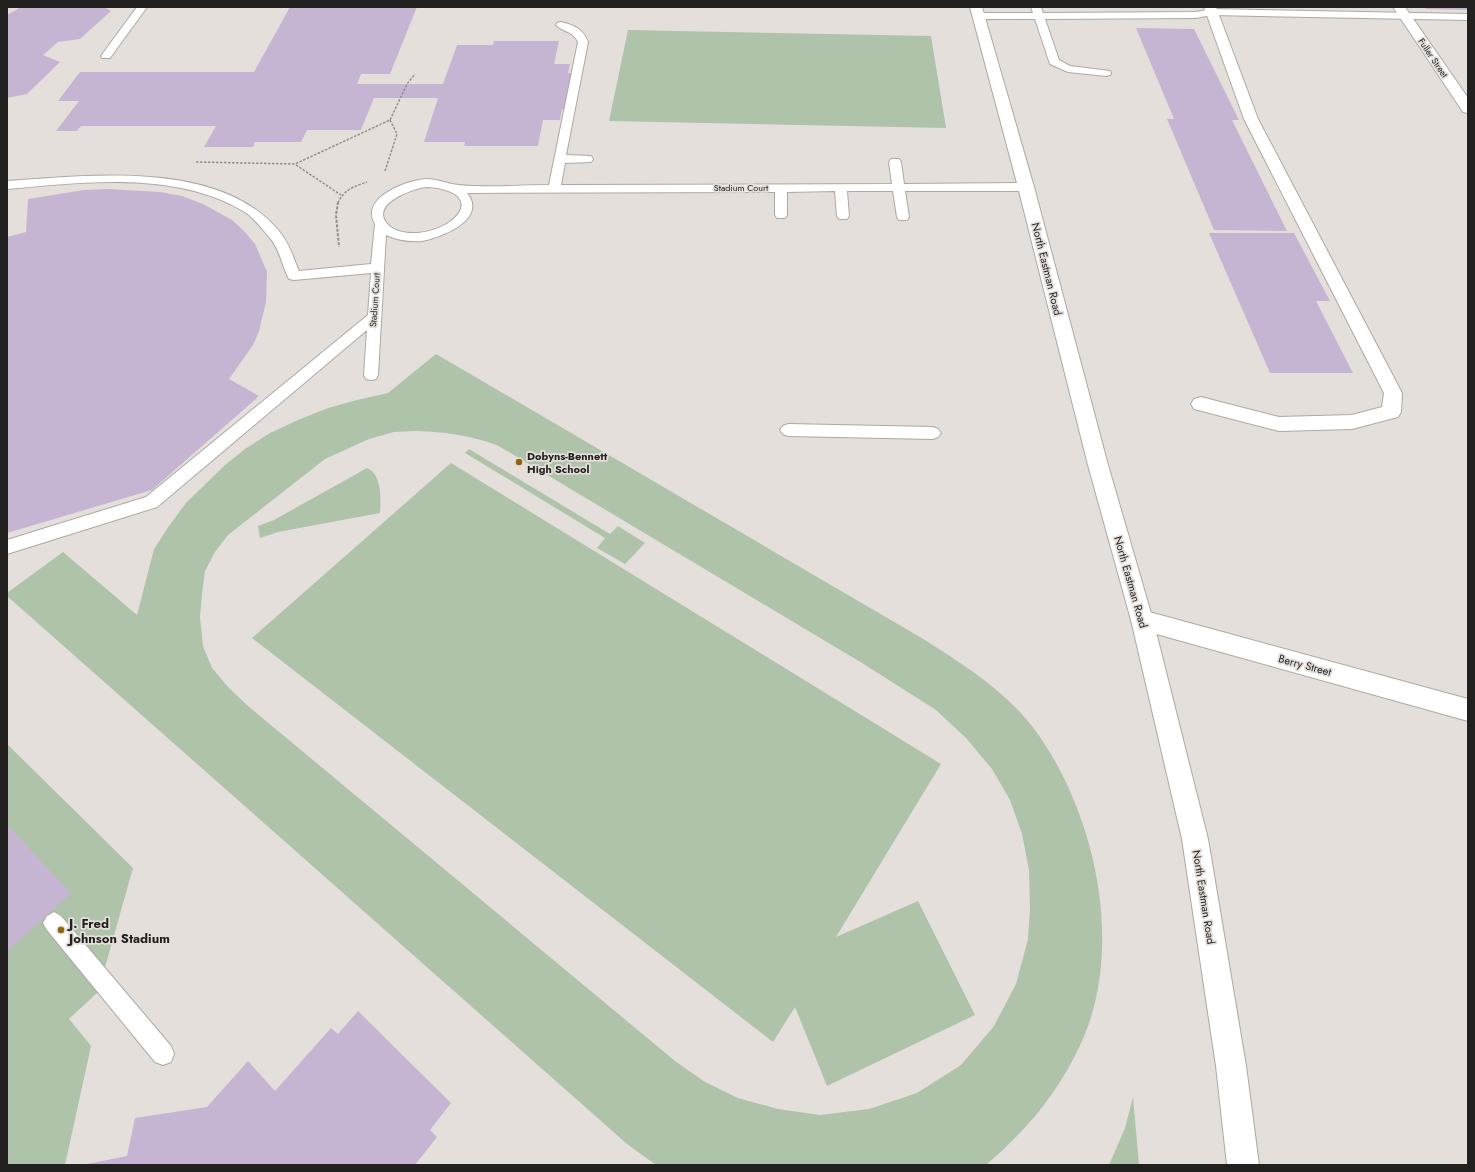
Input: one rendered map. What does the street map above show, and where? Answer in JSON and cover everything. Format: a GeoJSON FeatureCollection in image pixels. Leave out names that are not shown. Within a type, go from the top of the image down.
{"type":"FeatureCollection","features":[{"type":"Feature","properties":{"kind":"street"},"geometry":{"type":"LineString","coordinates":[[1201,404],[1279,424],[1352,422],[1391,412],[1393,393],[1251,119],[1211,10]]}},
{"type":"Feature","properties":{"kind":"street","name":"North Eastman Road"},"geometry":{"type":"LineString","coordinates":[[977,12],[1026,187],[1090,435],[1142,620],[1195,839],[1231,1066],[1243,1165]]}},
{"type":"Feature","properties":{"kind":"street","name":"Fuller Street"},"geometry":{"type":"LineString","coordinates":[[1402,12],[1468,109]]}},
{"type":"Feature","properties":{"kind":"street","name":"Berry Street"},"geometry":{"type":"LineString","coordinates":[[1142,620],[1468,710]]}},
{"type":"Feature","properties":{"kind":"lane"},"geometry":{"type":"LineString","coordinates":[[106,56],[142,7]]}},
{"type":"Feature","properties":{"kind":"lane"},"geometry":{"type":"LineString","coordinates":[[977,12],[1172,11],[1196,15],[1211,10],[1402,12],[1468,17]]}},
{"type":"Feature","properties":{"kind":"lane"},"geometry":{"type":"LineString","coordinates":[[1038,11],[1054,62],[1068,69],[1106,73]]}},
{"type":"Feature","properties":{"kind":"lane"},"geometry":{"type":"LineString","coordinates":[[554,189],[583,42],[582,37],[576,31],[561,25]]}},
{"type":"Feature","properties":{"kind":"lane"},"geometry":{"type":"LineString","coordinates":[[560,159],[587,159]]}},
{"type":"Feature","properties":{"kind":"lane"},"geometry":{"type":"LineString","coordinates":[[895,162],[903,217]]}},
{"type":"Feature","properties":{"kind":"lane"},"geometry":{"type":"LineString","coordinates":[[7,185],[132,178],[162,180],[187,184],[229,198],[263,220],[284,246],[290,259],[294,276],[378,268]]}},
{"type":"Feature","properties":{"kind":"lane","name":"Stadium Court"},"geometry":{"type":"LineString","coordinates":[[371,375],[380,225],[377,216],[379,209],[385,200],[396,192],[410,186],[425,183],[448,185],[456,189],[1026,187]]}},
{"type":"Feature","properties":{"kind":"lane"},"geometry":{"type":"LineString","coordinates":[[780,188],[782,215]]}},
{"type":"Feature","properties":{"kind":"lane"},"geometry":{"type":"LineString","coordinates":[[841,188],[843,216]]}},
{"type":"Feature","properties":{"kind":"lane"},"geometry":{"type":"LineString","coordinates":[[380,225],[385,230],[400,236],[414,237],[439,233],[453,226],[465,214],[467,209],[466,200],[456,189]]}},
{"type":"Feature","properties":{"kind":"lane"},"geometry":{"type":"LineString","coordinates":[[7,547],[151,502],[374,317]]}},
{"type":"Feature","properties":{"kind":"lane"},"geometry":{"type":"LineString","coordinates":[[788,430],[933,433]]}},
{"type":"Feature","properties":{"kind":"lane"},"geometry":{"type":"LineString","coordinates":[[54,923],[163,1054]]}},
{"type":"Feature","properties":{"kind":"path"},"geometry":{"type":"LineString","coordinates":[[194,162],[295,164],[390,120],[407,84],[415,74]]}},
{"type":"Feature","properties":{"kind":"path"},"geometry":{"type":"LineString","coordinates":[[385,171],[396,134],[390,120]]}},
{"type":"Feature","properties":{"kind":"path"},"geometry":{"type":"LineString","coordinates":[[295,164],[341,196]]}},
{"type":"Feature","properties":{"kind":"green space"},"geometry":{"type":"Polygon","coordinates":[[[628,30],[931,36],[946,128],[609,121],[628,30]]]}},
{"type":"Feature","properties":{"kind":"green space"},"geometry":{"type":"Polygon","coordinates":[[[436,354],[925,640],[969,669],[998,691],[1024,716],[1035,730],[1056,763],[1074,800],[1088,839],[1097,880],[1102,922],[1101,963],[1095,1003],[1082,1041],[1063,1077],[1053,1093],[1029,1123],[986,1165],[656,1165],[627,1144],[7,596],[7,593],[63,552],[137,615],[154,549],[186,503],[225,465],[245,449],[270,433],[298,420],[328,408],[388,393],[436,354]],[[426,431],[394,432],[369,439],[325,459],[228,535],[215,552],[205,571],[200,617],[203,646],[212,668],[228,687],[248,706],[675,1061],[705,1082],[738,1098],[778,1109],[820,1115],[869,1109],[917,1093],[961,1065],[994,1026],[1016,984],[1028,939],[1030,908],[1029,870],[1022,834],[1010,800],[992,769],[966,738],[936,710],[862,663],[497,445],[466,436],[426,431]]]}},
{"type":"Feature","properties":{"kind":"green space"},"geometry":{"type":"Polygon","coordinates":[[[469,449],[610,534],[618,526],[645,543],[625,564],[597,548],[605,538],[465,453],[469,449]]]}},
{"type":"Feature","properties":{"kind":"green space"},"geometry":{"type":"Polygon","coordinates":[[[451,463],[941,764],[836,937],[918,901],[975,1015],[827,1086],[795,1007],[773,1042],[252,638],[451,463]]]}},
{"type":"Feature","properties":{"kind":"green space"},"geometry":{"type":"Polygon","coordinates":[[[367,468],[372,471],[378,481],[380,488],[380,513],[278,532],[260,538],[258,526],[274,520],[367,468]]]}},
{"type":"Feature","properties":{"kind":"green space","name":"J. Fred Johnson Stadium"},"geometry":{"type":"Polygon","coordinates":[[[7,744],[133,868],[98,992],[69,1019],[91,1046],[65,1165],[7,1165],[7,744]]]}},
{"type":"Feature","properties":{"kind":"green space"},"geometry":{"type":"Polygon","coordinates":[[[1133,1097],[1139,1165],[1109,1165],[1125,1128],[1133,1097]]]}},
{"type":"Feature","properties":{"kind":"building"},"geometry":{"type":"Polygon","coordinates":[[[21,7],[104,7],[111,11],[80,39],[58,42],[43,55],[60,62],[27,94],[7,98],[7,15],[21,7]]]}},
{"type":"Feature","properties":{"kind":"building"},"geometry":{"type":"Polygon","coordinates":[[[290,7],[417,7],[390,74],[361,74],[357,84],[443,84],[457,45],[493,45],[494,41],[559,41],[554,64],[570,64],[568,73],[573,73],[566,109],[562,109],[560,120],[543,120],[538,146],[464,146],[465,142],[424,142],[438,98],[374,98],[361,130],[307,130],[301,142],[255,142],[253,147],[204,147],[216,126],[81,126],[77,131],[56,131],[79,101],[58,101],[80,72],[254,72],[290,7]]]}},
{"type":"Feature","properties":{"kind":"building"},"geometry":{"type":"Polygon","coordinates":[[[1425,7],[1468,7],[1468,10],[1426,9],[1425,7]]]}},
{"type":"Feature","properties":{"kind":"building"},"geometry":{"type":"Polygon","coordinates":[[[1136,28],[1194,29],[1239,120],[1232,120],[1287,231],[1214,230],[1167,119],[1174,119],[1136,28]]]}},
{"type":"Feature","properties":{"kind":"building"},"geometry":{"type":"Polygon","coordinates":[[[109,189],[160,192],[182,196],[203,204],[232,220],[255,244],[267,272],[266,302],[259,331],[253,345],[229,379],[259,396],[152,490],[7,533],[7,237],[26,232],[28,199],[84,190],[109,189]]]}},
{"type":"Feature","properties":{"kind":"building"},"geometry":{"type":"Polygon","coordinates":[[[1209,233],[1294,233],[1330,301],[1316,301],[1353,373],[1270,373],[1209,233]]]}},
{"type":"Feature","properties":{"kind":"building"},"geometry":{"type":"Polygon","coordinates":[[[7,825],[71,893],[7,951],[7,825]]]}},
{"type":"Feature","properties":{"kind":"building"},"geometry":{"type":"Polygon","coordinates":[[[358,1011],[451,1103],[430,1130],[437,1137],[415,1165],[82,1165],[127,1156],[135,1118],[207,1107],[248,1061],[275,1091],[331,1028],[338,1034],[358,1011]]]}},
{"type":"Feature","properties":{"kind":"place","name":"Dobyns-Bennett High School"},"geometry":{"type":"Point","coordinates":[519,462]}},
{"type":"Feature","properties":{"kind":"place","name":"J. Fred Johnson Stadium"},"geometry":{"type":"Point","coordinates":[61,930]}}]}
